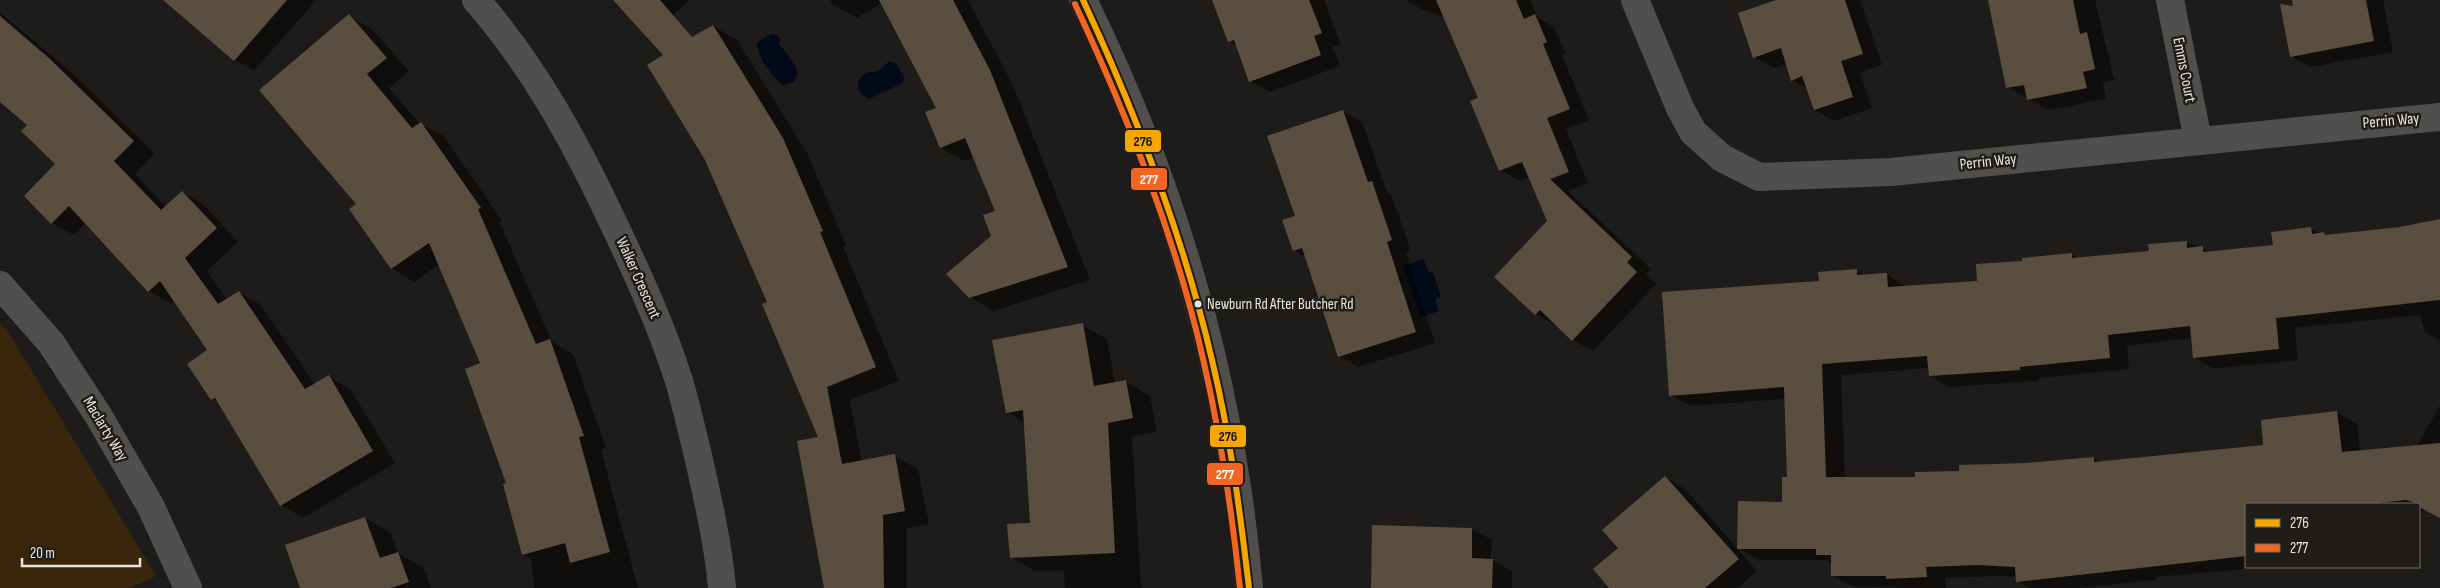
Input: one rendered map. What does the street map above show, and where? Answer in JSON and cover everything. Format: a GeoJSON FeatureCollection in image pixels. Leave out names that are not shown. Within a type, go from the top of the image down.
{"type":"FeatureCollection","features":[{"type":"Feature","properties":{"kind":"street","name":"Walker Crescent"},"geometry":{"type":"LineString","coordinates":[[476,0],[495,21],[546,94],[590,173],[660,328],[679,382],[694,439],[710,509],[722,588]]}},
{"type":"Feature","properties":{"kind":"street"},"geometry":{"type":"LineString","coordinates":[[1083,0],[1112,59],[1175,220],[1223,403],[1249,588]]}},
{"type":"Feature","properties":{"kind":"street","name":"Perrin Way"},"geometry":{"type":"LineString","coordinates":[[1635,0],[1680,108],[1693,132],[1722,158],[1758,177],[1891,172],[2440,117]]}},
{"type":"Feature","properties":{"kind":"street","name":"Emms Court"},"geometry":{"type":"LineString","coordinates":[[2170,0],[2198,140]]}},
{"type":"Feature","properties":{"kind":"street","name":"Maclarty Way"},"geometry":{"type":"LineString","coordinates":[[0,285],[51,343],[98,415],[151,507],[188,588]]}},
{"type":"Feature","properties":{"kind":"shaded area"},"geometry":{"type":"Polygon","coordinates":[[[0,323],[9,333],[156,576],[129,588],[0,588],[0,323]]]}},
{"type":"Feature","properties":{"kind":"water"},"geometry":{"type":"Polygon","coordinates":[[[772,34],[778,35],[780,39],[779,44],[796,68],[796,79],[791,83],[782,85],[769,71],[759,54],[757,42],[772,34]]]}},
{"type":"Feature","properties":{"kind":"water"},"geometry":{"type":"Polygon","coordinates":[[[889,61],[897,64],[905,79],[901,84],[869,99],[861,94],[858,89],[858,81],[865,73],[879,71],[889,61]]]}},
{"type":"Feature","properties":{"kind":"water"},"geometry":{"type":"Polygon","coordinates":[[[1424,259],[1429,273],[1433,272],[1441,297],[1435,299],[1439,311],[1420,317],[1403,266],[1424,259]]]}},
{"type":"Feature","properties":{"kind":"building"},"geometry":{"type":"Polygon","coordinates":[[[163,0],[287,0],[234,61],[163,0]]]}},
{"type":"Feature","properties":{"kind":"building"},"geometry":{"type":"Polygon","coordinates":[[[613,0],[660,0],[692,37],[713,25],[783,138],[823,231],[820,232],[876,367],[827,387],[842,464],[895,454],[905,511],[883,515],[884,588],[824,588],[797,441],[818,437],[762,304],[767,302],[705,160],[647,65],[663,55],[613,0]]]}},
{"type":"Feature","properties":{"kind":"building"},"geometry":{"type":"Polygon","coordinates":[[[879,0],[953,0],[990,70],[1068,267],[969,298],[946,274],[991,236],[983,215],[995,211],[965,138],[940,148],[925,112],[936,108],[879,0]]]}},
{"type":"Feature","properties":{"kind":"building"},"geometry":{"type":"Polygon","coordinates":[[[1212,0],[1309,0],[1322,33],[1314,36],[1321,55],[1249,82],[1234,40],[1228,42],[1212,0]]]}},
{"type":"Feature","properties":{"kind":"building"},"geometry":{"type":"Polygon","coordinates":[[[1436,0],[1516,0],[1524,19],[1535,14],[1547,42],[1543,44],[1570,109],[1547,118],[1569,172],[1550,179],[1632,257],[1627,262],[1637,272],[1572,341],[1540,310],[1535,315],[1494,277],[1547,221],[1522,162],[1499,171],[1470,101],[1478,98],[1436,0]]]}},
{"type":"Feature","properties":{"kind":"building"},"geometry":{"type":"Polygon","coordinates":[[[1776,0],[1845,0],[1863,54],[1841,61],[1853,97],[1814,110],[1802,76],[1791,81],[1781,48],[1753,58],[1738,13],[1776,0]]]}},
{"type":"Feature","properties":{"kind":"building"},"geometry":{"type":"Polygon","coordinates":[[[1988,0],[2073,0],[2080,34],[2087,32],[2095,69],[2083,72],[2087,88],[2027,100],[2024,85],[2006,88],[1988,0]]]}},
{"type":"Feature","properties":{"kind":"building"},"geometry":{"type":"Polygon","coordinates":[[[2292,0],[2366,0],[2374,41],[2290,57],[2280,4],[2293,6],[2292,0]]]}},
{"type":"Feature","properties":{"kind":"building"},"geometry":{"type":"Polygon","coordinates":[[[349,14],[387,58],[367,74],[412,128],[421,122],[481,208],[478,209],[536,344],[550,339],[584,436],[579,437],[610,552],[570,563],[565,543],[522,555],[503,484],[506,483],[465,369],[480,363],[429,243],[391,269],[349,209],[356,204],[259,90],[349,14]]]}},
{"type":"Feature","properties":{"kind":"building"},"geometry":{"type":"Polygon","coordinates":[[[0,16],[50,59],[134,141],[114,161],[161,210],[182,191],[217,228],[185,258],[218,304],[239,291],[305,389],[329,375],[373,451],[280,506],[215,398],[211,400],[187,364],[207,350],[160,281],[148,292],[69,206],[51,224],[24,196],[55,164],[21,131],[27,125],[0,102],[0,16]]]}},
{"type":"Feature","properties":{"kind":"building"},"geometry":{"type":"Polygon","coordinates":[[[1343,110],[1368,182],[1372,181],[1392,240],[1387,242],[1416,332],[1338,357],[1302,248],[1293,251],[1282,220],[1295,216],[1267,136],[1343,110]]]}},
{"type":"Feature","properties":{"kind":"building"},"geometry":{"type":"Polygon","coordinates":[[[2440,219],[2440,300],[2276,318],[2279,349],[2193,358],[2190,326],[2108,335],[2110,358],[2020,367],[2020,370],[1929,376],[1927,356],[1822,364],[1826,477],[1915,477],[1915,472],[1959,471],[1959,465],[2026,463],[2094,457],[2094,462],[2263,445],[2261,420],[2337,411],[2342,452],[2440,443],[2440,518],[2420,508],[2420,503],[2406,500],[2378,503],[2245,503],[2245,556],[2016,582],[2015,567],[1978,565],[1926,567],[1927,577],[1886,579],[1886,576],[1831,576],[1831,555],[1816,555],[1816,549],[1737,549],[1738,501],[1782,502],[1782,477],[1787,477],[1784,387],[1669,396],[1662,292],[1819,281],[1818,272],[1857,269],[1857,275],[1887,273],[1888,287],[1977,281],[1976,264],[2022,261],[2022,258],[2072,253],[2072,258],[2149,251],[2148,244],[2187,241],[2187,248],[2203,246],[2203,252],[2273,245],[2271,232],[2311,227],[2312,234],[2324,232],[2325,235],[2400,227],[2440,219]]]}},
{"type":"Feature","properties":{"kind":"building"},"geometry":{"type":"Polygon","coordinates":[[[1083,323],[1094,386],[1126,380],[1133,418],[1108,423],[1115,553],[1010,558],[1007,524],[1030,523],[1023,410],[1006,413],[992,340],[1083,323]]]}},
{"type":"Feature","properties":{"kind":"building"},"geometry":{"type":"Polygon","coordinates":[[[1665,476],[1739,559],[1705,588],[1609,588],[1593,569],[1618,548],[1602,530],[1665,476]]]}},
{"type":"Feature","properties":{"kind":"building"},"geometry":{"type":"Polygon","coordinates":[[[365,517],[380,558],[398,552],[409,582],[391,588],[300,588],[285,545],[365,517]]]}},
{"type":"Feature","properties":{"kind":"building"},"geometry":{"type":"Polygon","coordinates":[[[1372,525],[1472,528],[1472,558],[1493,559],[1492,588],[1371,588],[1372,525]]]}},
{"type":"Feature","properties":{"kind":"transit line","name":"276"},"geometry":{"type":"LineString","coordinates":[[1083,0],[1122,88],[1157,177],[1173,222],[1200,313],[1212,360],[1229,445],[1249,588]]}},
{"type":"Feature","properties":{"kind":"transit line","name":"277"},"geometry":{"type":"LineString","coordinates":[[1075,4],[1114,91],[1149,180],[1180,270],[1193,316],[1221,447],[1240,588]]}},
{"type":"Feature","properties":{"kind":"place","name":"Newburn Rd After Butcher Rd"},"geometry":{"type":"Point","coordinates":[1198,304]}}]}
